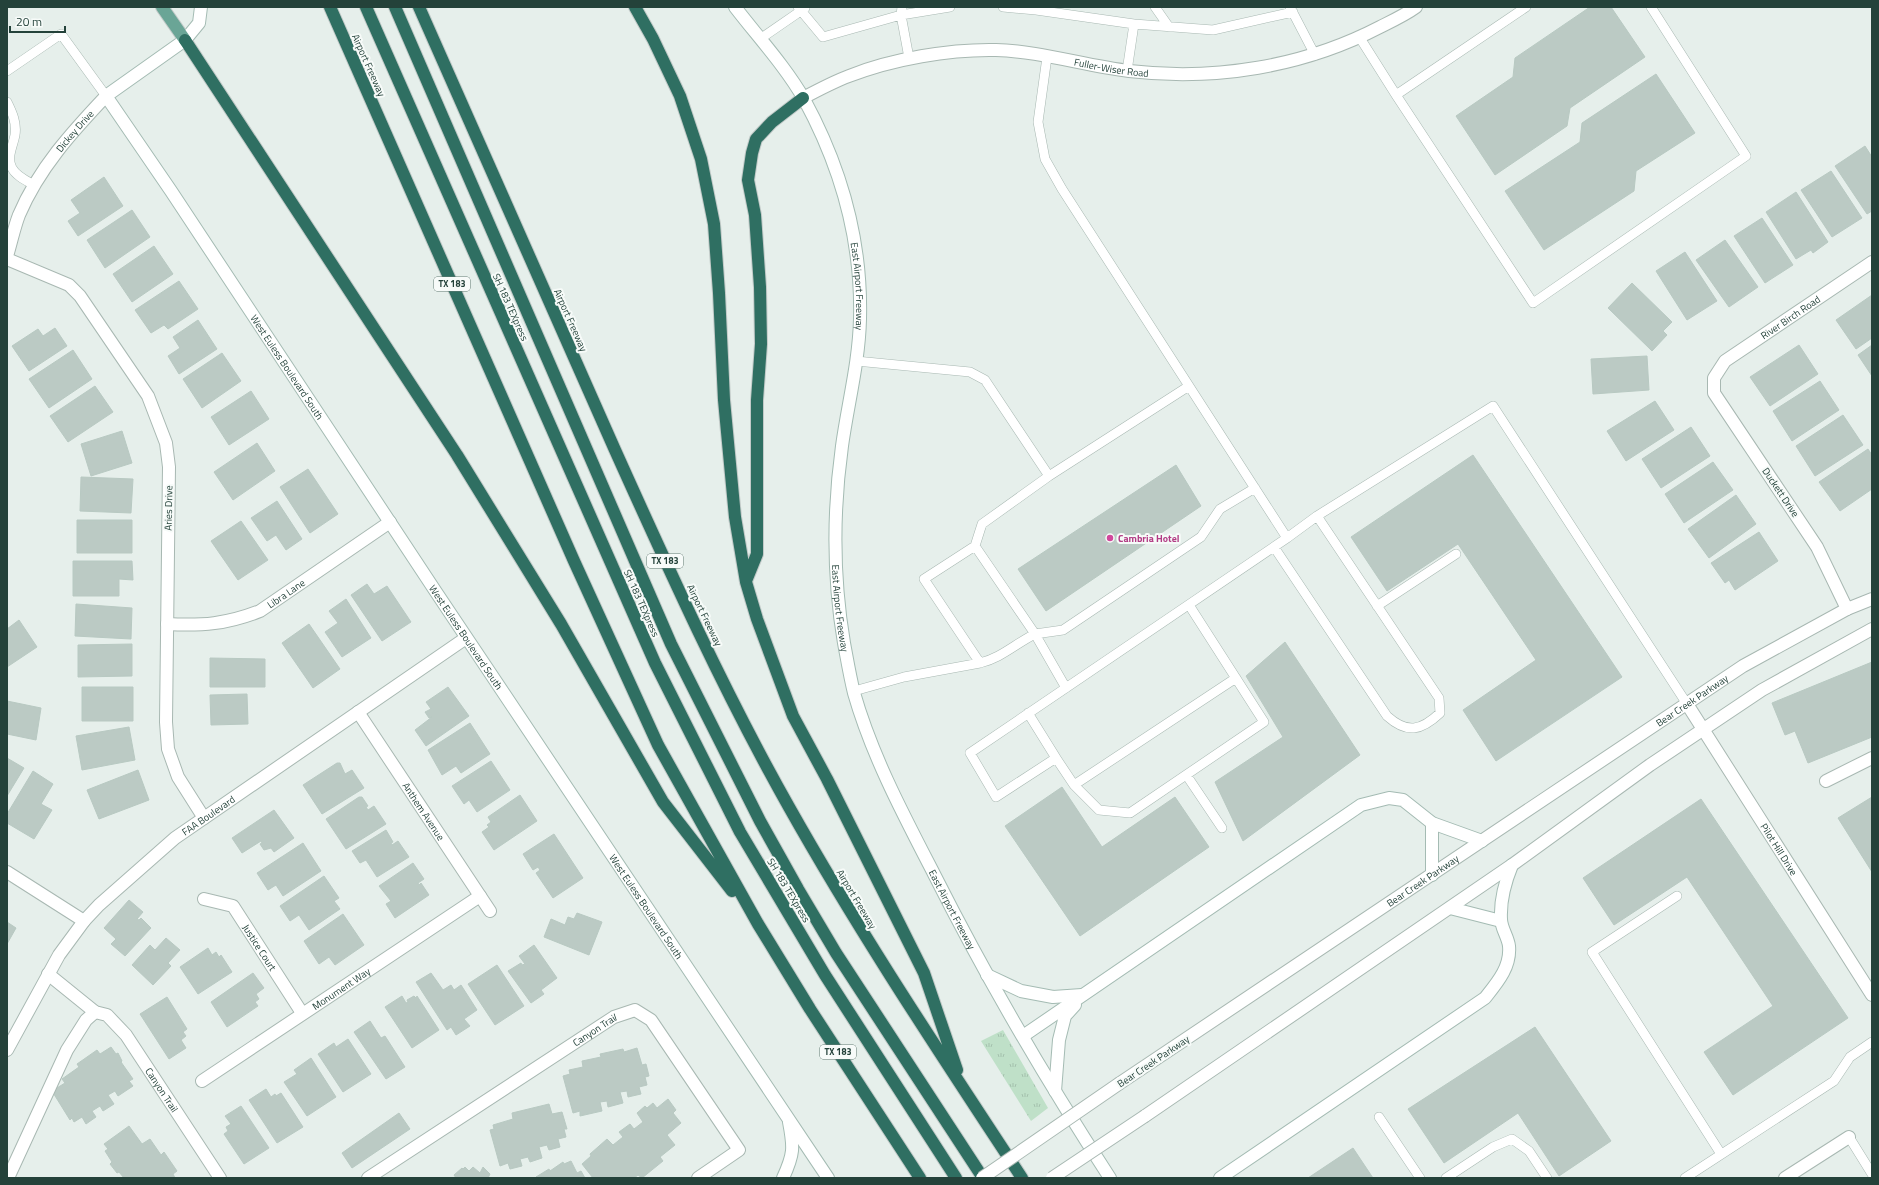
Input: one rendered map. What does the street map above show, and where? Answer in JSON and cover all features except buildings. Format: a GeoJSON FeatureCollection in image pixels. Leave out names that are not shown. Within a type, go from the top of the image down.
{"type":"FeatureCollection","features":[{"type":"Feature","properties":{"kind":"highway","name":"Airport Freeway"},"geometry":{"type":"LineString","coordinates":[[330,7],[619,662],[658,745],[758,924],[823,1029],[920,1178]]}},
{"type":"Feature","properties":{"kind":"highway","name":"SH 183 TEXpress"},"geometry":{"type":"LineString","coordinates":[[366,7],[655,662],[740,832],[825,975],[956,1178]]}},
{"type":"Feature","properties":{"kind":"highway","name":"SH 183 TEXpress"},"geometry":{"type":"LineString","coordinates":[[394,7],[675,651],[760,821],[798,889],[840,959],[982,1178]]}},
{"type":"Feature","properties":{"kind":"highway","name":"Airport Freeway"},"geometry":{"type":"LineString","coordinates":[[419,7],[654,536],[729,693],[788,806],[873,948],[1022,1178]]}},
{"type":"Feature","properties":{"kind":"highway"},"geometry":{"type":"LineString","coordinates":[[635,7],[653,39],[680,96],[701,160],[714,224],[724,400],[735,517],[746,582],[793,716],[827,779],[924,973],[963,1088]]}},
{"type":"Feature","properties":{"kind":"highway"},"geometry":{"type":"LineString","coordinates":[[185,40],[457,455],[561,624],[663,802],[758,924]]}},
{"type":"Feature","properties":{"kind":"highway"},"geometry":{"type":"LineString","coordinates":[[746,582],[757,554],[757,400],[761,344],[760,288],[755,215],[748,180],[752,153],[756,139],[772,122],[803,98]]}},
{"type":"Feature","properties":{"kind":"main road"},"geometry":{"type":"LineString","coordinates":[[162,7],[185,40]]}},
{"type":"Feature","properties":{"kind":"street","name":"Dickey Drive"},"geometry":{"type":"LineString","coordinates":[[7,258],[19,216],[34,186],[61,144],[106,96],[185,40],[199,23],[202,7]]}},
{"type":"Feature","properties":{"kind":"street","name":"East Airport Freeway"},"geometry":{"type":"LineString","coordinates":[[735,7],[803,98],[832,158],[844,190],[860,274],[860,320],[856,361],[842,448],[836,509],[835,566],[844,640],[854,692],[869,736],[906,818],[970,946],[1055,1091],[1111,1177]]}},
{"type":"Feature","properties":{"kind":"street","name":"Fuller-Wiser Road"},"geometry":{"type":"LineString","coordinates":[[803,98],[850,76],[909,58],[944,53],[997,50],[1128,71],[1162,74],[1208,74],[1283,64],[1315,55],[1360,38],[1416,7]]}},
{"type":"Feature","properties":{"kind":"street","name":"West Euless Boulevard South"},"geometry":{"type":"LineString","coordinates":[[106,96],[176,197],[466,638],[788,1117],[826,1177]]}},
{"type":"Feature","properties":{"kind":"street","name":"Aries Drive"},"geometry":{"type":"LineString","coordinates":[[7,258],[69,285],[80,296],[148,396],[158,419],[166,443],[169,467],[166,722],[168,749],[178,777],[204,818]]}},
{"type":"Feature","properties":{"kind":"street","name":"River Birch Road"},"geometry":{"type":"LineString","coordinates":[[1714,378],[1725,361],[1872,262]]}},
{"type":"Feature","properties":{"kind":"street","name":"Duckett Drive"},"geometry":{"type":"LineString","coordinates":[[1714,378],[1714,393],[1817,547],[1847,609]]}},
{"type":"Feature","properties":{"kind":"street","name":"Libra Lane"},"geometry":{"type":"LineString","coordinates":[[167,624],[219,624],[240,619],[260,611],[390,522]]}},
{"type":"Feature","properties":{"kind":"street","name":"Bear Creek Parkway"},"geometry":{"type":"LineString","coordinates":[[982,1178],[1120,1083],[1743,666],[1847,609],[1872,599]]}},
{"type":"Feature","properties":{"kind":"street"},"geometry":{"type":"LineString","coordinates":[[1052,1178],[1450,908],[1650,765],[1702,730],[1762,690],[1872,629]]}},
{"type":"Feature","properties":{"kind":"street","name":"FAA Boulevard"},"geometry":{"type":"LineString","coordinates":[[7,1050],[59,955],[98,905],[175,838],[466,638]]}},
{"type":"Feature","properties":{"kind":"street","name":"Pilot Hill Drive"},"geometry":{"type":"LineString","coordinates":[[1687,704],[1702,730],[1809,894],[1872,995]]}},
{"type":"Feature","properties":{"kind":"street","name":"Anthem Avenue"},"geometry":{"type":"LineString","coordinates":[[358,712],[490,911]]}},
{"type":"Feature","properties":{"kind":"street"},"geometry":{"type":"LineString","coordinates":[[1826,781],[1872,758]]}},
{"type":"Feature","properties":{"kind":"street"},"geometry":{"type":"LineString","coordinates":[[1023,1036],[1361,805],[1389,798],[1403,800],[1432,823],[1482,841]]}},
{"type":"Feature","properties":{"kind":"street"},"geometry":{"type":"LineString","coordinates":[[1432,823],[1432,875]]}},
{"type":"Feature","properties":{"kind":"street"},"geometry":{"type":"LineString","coordinates":[[1220,1178],[1485,998],[1501,978],[1508,959],[1509,945],[1501,921],[1504,887],[1512,865]]}},
{"type":"Feature","properties":{"kind":"street"},"geometry":{"type":"LineString","coordinates":[[7,872],[84,921]]}},
{"type":"Feature","properties":{"kind":"street","name":"Monument Way"},"geometry":{"type":"LineString","coordinates":[[202,1081],[302,1013],[480,896]]}},
{"type":"Feature","properties":{"kind":"street","name":"Justice Court"},"geometry":{"type":"LineString","coordinates":[[204,899],[233,906],[302,1013]]}},
{"type":"Feature","properties":{"kind":"street"},"geometry":{"type":"LineString","coordinates":[[1450,908],[1501,921]]}},
{"type":"Feature","properties":{"kind":"street","name":"Canyon Trail"},"geometry":{"type":"LineString","coordinates":[[48,974],[95,1012],[107,1015],[126,1035],[220,1178]]}},
{"type":"Feature","properties":{"kind":"street"},"geometry":{"type":"LineString","coordinates":[[987,975],[1020,991],[1053,998],[1083,995]]}},
{"type":"Feature","properties":{"kind":"street"},"geometry":{"type":"LineString","coordinates":[[1055,1091],[1059,1040],[1065,1016],[1083,995]]}},
{"type":"Feature","properties":{"kind":"street","name":"Canyon Trail"},"geometry":{"type":"LineString","coordinates":[[368,1178],[614,1017],[635,1010],[651,1020],[739,1150],[698,1178]]}},
{"type":"Feature","properties":{"kind":"street"},"geometry":{"type":"LineString","coordinates":[[8,1178],[67,1050],[86,1020],[95,1012]]}},
{"type":"Feature","properties":{"kind":"street"},"geometry":{"type":"LineString","coordinates":[[783,1178],[791,1160],[793,1145],[788,1117]]}},
{"type":"Feature","properties":{"kind":"street"},"geometry":{"type":"LineString","coordinates":[[1785,1178],[1849,1137]]}},
{"type":"Feature","properties":{"kind":"lane"},"geometry":{"type":"LineString","coordinates":[[760,39],[802,8],[823,37],[902,11],[950,7]]}},
{"type":"Feature","properties":{"kind":"lane"},"geometry":{"type":"LineString","coordinates":[[1003,7],[1134,24],[1213,30],[1292,9],[1315,55]]}},
{"type":"Feature","properties":{"kind":"lane"},"geometry":{"type":"LineString","coordinates":[[1063,14],[1074,7]]}},
{"type":"Feature","properties":{"kind":"lane"},"geometry":{"type":"LineString","coordinates":[[1155,7],[1169,27]]}},
{"type":"Feature","properties":{"kind":"lane"},"geometry":{"type":"LineString","coordinates":[[1396,95],[1526,7]]}},
{"type":"Feature","properties":{"kind":"lane"},"geometry":{"type":"LineString","coordinates":[[1360,38],[1533,303],[1746,156],[1651,7]]}},
{"type":"Feature","properties":{"kind":"lane"},"geometry":{"type":"LineString","coordinates":[[902,11],[909,58]]}},
{"type":"Feature","properties":{"kind":"lane"},"geometry":{"type":"LineString","coordinates":[[1128,71],[1134,24]]}},
{"type":"Feature","properties":{"kind":"lane"},"geometry":{"type":"LineString","coordinates":[[7,71],[62,34],[106,96]]}},
{"type":"Feature","properties":{"kind":"lane"},"geometry":{"type":"LineString","coordinates":[[1047,57],[1038,122],[1046,159],[1062,189],[1287,538]]}},
{"type":"Feature","properties":{"kind":"lane"},"geometry":{"type":"LineString","coordinates":[[7,102],[15,121],[15,134],[9,160],[11,167],[15,173],[34,186]]}},
{"type":"Feature","properties":{"kind":"lane"},"geometry":{"type":"LineString","coordinates":[[856,361],[970,372],[985,380],[1049,476]]}},
{"type":"Feature","properties":{"kind":"lane"},"geometry":{"type":"LineString","coordinates":[[980,663],[924,579],[975,546],[982,524],[1049,476],[1189,386]]}},
{"type":"Feature","properties":{"kind":"lane"},"geometry":{"type":"LineString","coordinates":[[1056,758],[996,797],[970,753],[1274,547],[1317,516],[1493,406],[1687,704]]}},
{"type":"Feature","properties":{"kind":"lane"},"geometry":{"type":"LineString","coordinates":[[854,692],[904,677],[995,659],[1021,641],[1035,634],[1063,630],[1202,537],[1220,510],[1254,488]]}},
{"type":"Feature","properties":{"kind":"lane"},"geometry":{"type":"LineString","coordinates":[[1274,547],[1387,716],[1398,726],[1413,729],[1428,724],[1440,713],[1439,698],[1317,516]]}},
{"type":"Feature","properties":{"kind":"lane"},"geometry":{"type":"LineString","coordinates":[[975,546],[1035,634],[1066,688]]}},
{"type":"Feature","properties":{"kind":"lane"},"geometry":{"type":"LineString","coordinates":[[1377,606],[1456,554]]}},
{"type":"Feature","properties":{"kind":"lane"},"geometry":{"type":"LineString","coordinates":[[1028,714],[1074,785],[1099,810],[1130,813],[1187,776],[1264,722],[1189,605]]}},
{"type":"Feature","properties":{"kind":"lane"},"geometry":{"type":"LineString","coordinates":[[1074,785],[1236,678]]}},
{"type":"Feature","properties":{"kind":"lane"},"geometry":{"type":"LineString","coordinates":[[1187,776],[1222,828]]}},
{"type":"Feature","properties":{"kind":"lane"},"geometry":{"type":"LineString","coordinates":[[1677,896],[1592,952],[1721,1154]]}},
{"type":"Feature","properties":{"kind":"lane"},"geometry":{"type":"LineString","coordinates":[[1685,1178],[1834,1081],[1850,1057],[1872,1042]]}},
{"type":"Feature","properties":{"kind":"lane"},"geometry":{"type":"LineString","coordinates":[[1379,1118],[1420,1178]]}},
{"type":"Feature","properties":{"kind":"lane"},"geometry":{"type":"LineString","coordinates":[[1849,1137],[1872,1174]]}},
{"type":"Feature","properties":{"kind":"lane"},"geometry":{"type":"LineString","coordinates":[[1446,1178],[1493,1147],[1512,1139],[1529,1151],[1547,1178]]}},
{"type":"Feature","properties":{"kind":"green space"},"geometry":{"type":"Polygon","coordinates":[[[1003,1030],[1048,1108],[1031,1121],[981,1041],[1003,1030]]]}},
{"type":"Feature","properties":{"kind":"place","name":"Cambria Hotel"},"geometry":{"type":"Point","coordinates":[1110,538]}}]}
